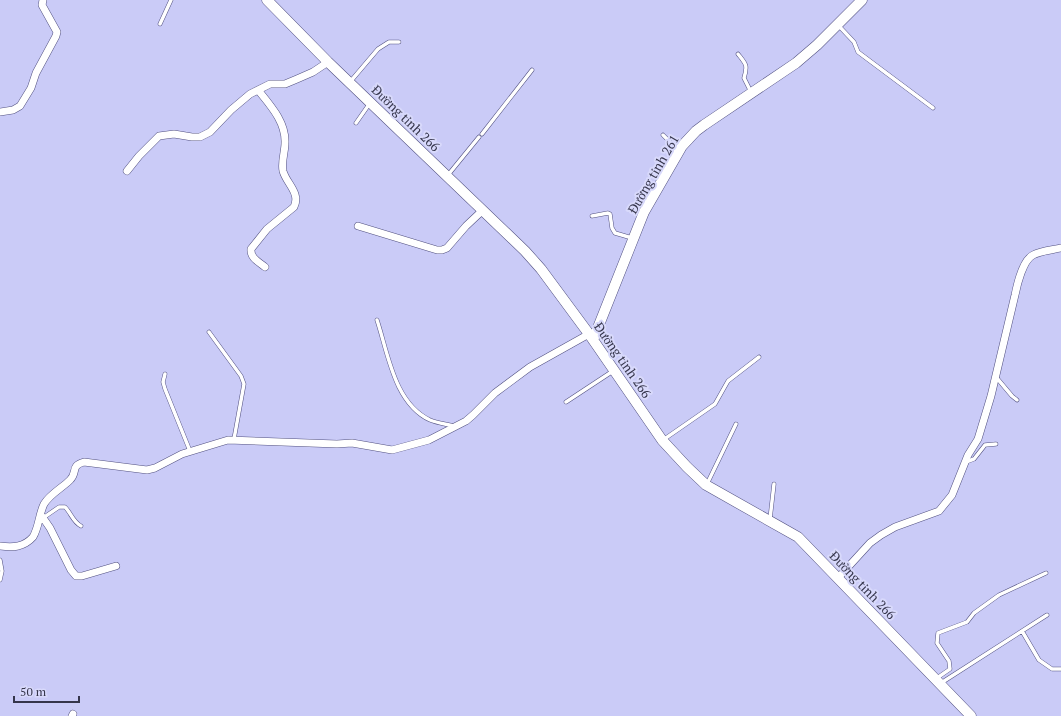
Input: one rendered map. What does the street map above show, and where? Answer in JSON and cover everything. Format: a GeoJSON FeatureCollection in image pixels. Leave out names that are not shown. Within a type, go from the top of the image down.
{"type":"FeatureCollection","features":[{"type":"Feature","properties":{"kind":"main road","name":"Đường tỉnh 266"},"geometry":{"type":"LineString","coordinates":[[267,0],[328,62],[526,251],[591,337],[662,440],[687,467],[706,485],[798,537],[971,716]]}},
{"type":"Feature","properties":{"kind":"main road","name":"Đường tỉnh 261"},"geometry":{"type":"LineString","coordinates":[[591,337],[644,212],[679,150],[696,131],[796,63],[862,0]]}},
{"type":"Feature","properties":{"kind":"street"},"geometry":{"type":"LineString","coordinates":[[0,112],[13,110],[20,106],[31,88],[36,73],[56,36],[57,32],[42,5],[43,0]]}},
{"type":"Feature","properties":{"kind":"street"},"geometry":{"type":"LineString","coordinates":[[127,171],[139,156],[159,136],[174,134],[195,138],[206,134],[210,132],[230,110],[250,94],[270,84],[285,84],[313,72],[328,62]]}},
{"type":"Feature","properties":{"kind":"street"},"geometry":{"type":"LineString","coordinates":[[258,90],[274,111],[284,133],[285,142],[282,169],[284,176],[292,186],[296,203],[294,207],[267,229],[251,249],[254,259],[265,267]]}},
{"type":"Feature","properties":{"kind":"street"},"geometry":{"type":"LineString","coordinates":[[358,226],[437,250],[442,250],[447,248],[466,226],[483,210]]}},
{"type":"Feature","properties":{"kind":"street"},"geometry":{"type":"LineString","coordinates":[[838,578],[870,543],[895,527],[939,511],[952,495],[965,462],[978,439],[995,376],[1014,295],[1026,262],[1032,255],[1061,248]]}},
{"type":"Feature","properties":{"kind":"street"},"geometry":{"type":"LineString","coordinates":[[0,546],[19,546],[30,541],[36,532],[42,517],[44,505],[48,499],[71,479],[75,466],[78,464],[84,462],[147,470],[155,468],[190,451],[205,448],[224,440],[337,444],[352,443],[392,450],[429,440],[455,427],[473,415],[495,393],[530,367],[591,337]]}},
{"type":"Feature","properties":{"kind":"street"},"geometry":{"type":"LineString","coordinates":[[42,517],[57,539],[71,570],[76,576],[82,576],[116,566]]}},
{"type":"Feature","properties":{"kind":"lane"},"geometry":{"type":"LineString","coordinates":[[160,24],[171,0]]}},
{"type":"Feature","properties":{"kind":"lane"},"geometry":{"type":"LineString","coordinates":[[837,24],[854,42],[858,52],[933,108]]}},
{"type":"Feature","properties":{"kind":"lane"},"geometry":{"type":"LineString","coordinates":[[350,82],[384,44],[389,42],[399,42]]}},
{"type":"Feature","properties":{"kind":"lane"},"geometry":{"type":"LineString","coordinates":[[738,54],[747,66],[747,72],[744,78],[751,93]]}},
{"type":"Feature","properties":{"kind":"lane"},"geometry":{"type":"LineString","coordinates":[[447,176],[532,70]]}},
{"type":"Feature","properties":{"kind":"lane"},"geometry":{"type":"LineString","coordinates":[[356,123],[371,102]]}},
{"type":"Feature","properties":{"kind":"lane"},"geometry":{"type":"LineString","coordinates":[[663,135],[679,150]]}},
{"type":"Feature","properties":{"kind":"lane"},"geometry":{"type":"LineString","coordinates":[[592,216],[608,213],[610,214],[615,233],[633,238]]}},
{"type":"Feature","properties":{"kind":"lane"},"geometry":{"type":"LineString","coordinates":[[378,320],[395,379],[406,400],[419,413],[430,420],[455,427]]}},
{"type":"Feature","properties":{"kind":"lane"},"geometry":{"type":"LineString","coordinates":[[209,332],[241,376],[244,384],[234,440]]}},
{"type":"Feature","properties":{"kind":"lane"},"geometry":{"type":"LineString","coordinates":[[662,440],[715,404],[728,381],[758,357]]}},
{"type":"Feature","properties":{"kind":"lane"},"geometry":{"type":"LineString","coordinates":[[566,402],[614,370]]}},
{"type":"Feature","properties":{"kind":"lane"},"geometry":{"type":"LineString","coordinates":[[165,374],[165,389],[190,451]]}},
{"type":"Feature","properties":{"kind":"lane"},"geometry":{"type":"LineString","coordinates":[[995,376],[1017,400]]}},
{"type":"Feature","properties":{"kind":"lane"},"geometry":{"type":"LineString","coordinates":[[706,485],[736,424]]}},
{"type":"Feature","properties":{"kind":"lane"},"geometry":{"type":"LineString","coordinates":[[965,462],[974,458],[985,446],[996,444]]}},
{"type":"Feature","properties":{"kind":"lane"},"geometry":{"type":"LineString","coordinates":[[770,520],[774,484]]}},
{"type":"Feature","properties":{"kind":"lane"},"geometry":{"type":"LineString","coordinates":[[42,517],[59,507],[65,507],[70,512],[75,522],[81,526]]}},
{"type":"Feature","properties":{"kind":"lane"},"geometry":{"type":"LineString","coordinates":[[0,560],[2,571],[0,580]]}},
{"type":"Feature","properties":{"kind":"lane"},"geometry":{"type":"LineString","coordinates":[[938,682],[950,669],[949,661],[937,643],[938,633],[967,622],[974,613],[999,594],[1046,573]]}},
{"type":"Feature","properties":{"kind":"lane"},"geometry":{"type":"LineString","coordinates":[[938,682],[1047,615]]}},
{"type":"Feature","properties":{"kind":"lane"},"geometry":{"type":"LineString","coordinates":[[1022,631],[1040,660],[1052,669],[1061,669]]}}]}
